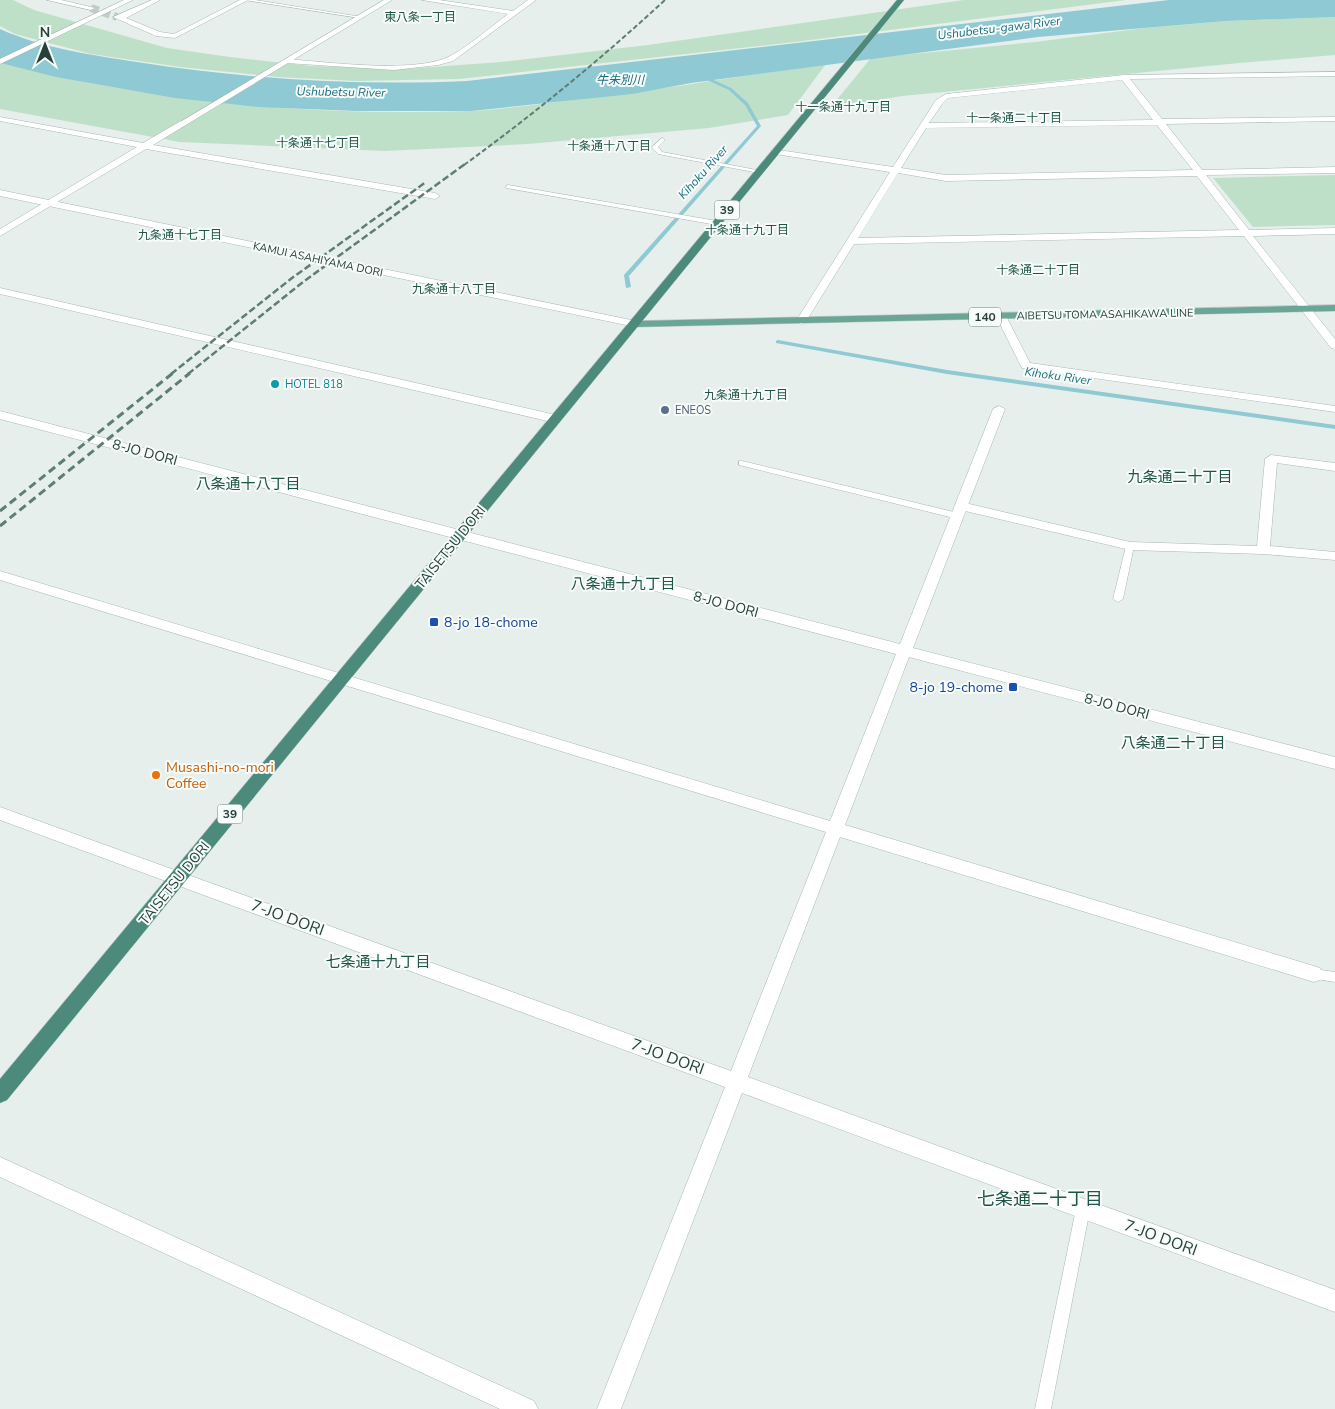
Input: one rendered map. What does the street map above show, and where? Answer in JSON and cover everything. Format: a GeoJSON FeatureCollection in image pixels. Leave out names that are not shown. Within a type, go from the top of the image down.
{"type":"FeatureCollection","features":[{"type":"Feature","properties":{"kind":"highway","name":"TAISETSU DORI"},"geometry":{"type":"LineString","coordinates":[[0,1094],[460,534],[636,324],[716,223],[898,3]]}},
{"type":"Feature","properties":{"kind":"main road","name":"AIBETSU TOMA ASAHIKAWA LINE"},"geometry":{"type":"LineString","coordinates":[[636,324],[1335,308]]}},
{"type":"Feature","properties":{"kind":"street"},"geometry":{"type":"LineString","coordinates":[[50,0],[88,7],[98,0]]}},
{"type":"Feature","properties":{"kind":"street"},"geometry":{"type":"LineString","coordinates":[[0,62],[130,0]]}},
{"type":"Feature","properties":{"kind":"street"},"geometry":{"type":"LineString","coordinates":[[157,0],[119,18],[159,34],[175,36],[246,0]]}},
{"type":"Feature","properties":{"kind":"street"},"geometry":{"type":"LineString","coordinates":[[0,233],[389,0]]}},
{"type":"Feature","properties":{"kind":"street"},"geometry":{"type":"LineString","coordinates":[[425,0],[515,13]]}},
{"type":"Feature","properties":{"kind":"street"},"geometry":{"type":"LineString","coordinates":[[286,61],[391,66],[433,65],[450,59],[533,0]]}},
{"type":"Feature","properties":{"kind":"street"},"geometry":{"type":"LineString","coordinates":[[801,321],[923,126],[939,102],[946,96],[1124,77],[1335,74]]}},
{"type":"Feature","properties":{"kind":"street"},"geometry":{"type":"LineString","coordinates":[[1124,77],[1335,346]]}},
{"type":"Feature","properties":{"kind":"street"},"geometry":{"type":"LineString","coordinates":[[0,119],[435,196]]}},
{"type":"Feature","properties":{"kind":"street"},"geometry":{"type":"LineString","coordinates":[[923,126],[1335,119]]}},
{"type":"Feature","properties":{"kind":"street"},"geometry":{"type":"LineString","coordinates":[[775,151],[946,178],[1335,170]]}},
{"type":"Feature","properties":{"kind":"street","name":"KAMUI ASAHIYAMA DORI"},"geometry":{"type":"LineString","coordinates":[[0,194],[636,324]]}},
{"type":"Feature","properties":{"kind":"street"},"geometry":{"type":"LineString","coordinates":[[850,241],[1335,231]]}},
{"type":"Feature","properties":{"kind":"street"},"geometry":{"type":"LineString","coordinates":[[0,291],[556,419]]}},
{"type":"Feature","properties":{"kind":"street"},"geometry":{"type":"LineString","coordinates":[[1001,316],[1026,366],[1335,409]]}},
{"type":"Feature","properties":{"kind":"street"},"geometry":{"type":"LineString","coordinates":[[609,1409],[999,409]]}},
{"type":"Feature","properties":{"kind":"street","name":"8-JO DORI"},"geometry":{"type":"LineString","coordinates":[[0,415],[1335,763]]}},
{"type":"Feature","properties":{"kind":"street"},"geometry":{"type":"LineString","coordinates":[[1263,550],[1271,459],[1335,467]]}},
{"type":"Feature","properties":{"kind":"street"},"geometry":{"type":"LineString","coordinates":[[960,511],[1130,546],[1263,550],[1335,556]]}},
{"type":"Feature","properties":{"kind":"street"},"geometry":{"type":"LineString","coordinates":[[0,575],[340,680],[1314,974]]}},
{"type":"Feature","properties":{"kind":"street","name":"7-JO DORI"},"geometry":{"type":"LineString","coordinates":[[0,813],[1335,1301]]}},
{"type":"Feature","properties":{"kind":"street"},"geometry":{"type":"LineString","coordinates":[[0,1167],[526,1409]]}},
{"type":"Feature","properties":{"kind":"lane"},"geometry":{"type":"LineString","coordinates":[[246,0],[360,17]]}},
{"type":"Feature","properties":{"kind":"lane"},"geometry":{"type":"LineString","coordinates":[[662,140],[655,147],[660,153],[759,171]]}},
{"type":"Feature","properties":{"kind":"lane"},"geometry":{"type":"LineString","coordinates":[[508,187],[716,223]]}},
{"type":"Feature","properties":{"kind":"lane"},"geometry":{"type":"LineString","coordinates":[[742,463],[960,511]]}},
{"type":"Feature","properties":{"kind":"lane"},"geometry":{"type":"LineString","coordinates":[[1118,599],[1130,546]]}},
{"type":"Feature","properties":{"kind":"lane"},"geometry":{"type":"LineString","coordinates":[[1314,974],[1335,977]]}},
{"type":"Feature","properties":{"kind":"lane"},"geometry":{"type":"LineString","coordinates":[[1042,1409],[1083,1209]]}},
{"type":"Feature","properties":{"kind":"green space"},"geometry":{"type":"Polygon","coordinates":[[[0,0],[13,0],[34,10],[167,48],[311,66],[405,69],[501,62],[648,45],[964,0],[1126,0],[795,42],[459,79],[356,81],[278,77],[180,67],[91,54],[15,34],[0,26],[0,0]]]}},
{"type":"Feature","properties":{"kind":"green space"},"geometry":{"type":"Polygon","coordinates":[[[1335,17],[1335,55],[902,96],[830,108],[871,58],[1035,42],[1145,28],[1226,21],[1335,17]]]}},
{"type":"Feature","properties":{"kind":"green space"},"geometry":{"type":"Polygon","coordinates":[[[0,63],[116,88],[174,97],[292,108],[410,112],[509,108],[619,95],[826,64],[788,115],[709,128],[528,144],[385,151],[180,142],[0,109],[0,63]]]}},
{"type":"Feature","properties":{"kind":"green space"},"geometry":{"type":"Polygon","coordinates":[[[1335,175],[1335,225],[1253,227],[1213,178],[1335,175]]]}},
{"type":"Feature","properties":{"kind":"water","name":"牛朱別川"},"geometry":{"type":"Polygon","coordinates":[[[1169,0],[1335,0],[1335,17],[1226,21],[1038,37],[691,83],[632,94],[471,111],[357,111],[258,107],[175,98],[56,77],[0,63],[0,29],[16,36],[67,50],[102,57],[219,73],[343,82],[467,81],[1169,0]]]}},
{"type":"Feature","properties":{"kind":"waterway","name":"Kihoku River"},"geometry":{"type":"LineString","coordinates":[[628,287],[626,276],[759,126],[747,104],[730,89],[704,77]]}},
{"type":"Feature","properties":{"kind":"waterway","name":"Kihoku River"},"geometry":{"type":"LineString","coordinates":[[778,342],[947,372],[1335,427]]}},
{"type":"Feature","properties":{"kind":"tunnel"},"geometry":{"type":"LineString","coordinates":[[91,8],[117,17]]}},
{"type":"Feature","properties":{"kind":"railway"},"geometry":{"type":"LineString","coordinates":[[464,165],[567,86],[665,0]]}},
{"type":"Feature","properties":{"kind":"railway"},"geometry":{"type":"LineString","coordinates":[[188,374],[303,282],[465,164]]}},
{"type":"Feature","properties":{"kind":"railway"},"geometry":{"type":"LineString","coordinates":[[171,374],[292,278],[426,182]]}},
{"type":"Feature","properties":{"kind":"railway"},"geometry":{"type":"LineString","coordinates":[[0,511],[173,373]]}},
{"type":"Feature","properties":{"kind":"railway"},"geometry":{"type":"LineString","coordinates":[[0,526],[190,373]]}},
{"type":"Feature","properties":{"kind":"place","name":"HOTEL 818"},"geometry":{"type":"Point","coordinates":[275,384]}},
{"type":"Feature","properties":{"kind":"place","name":"ENEOS"},"geometry":{"type":"Point","coordinates":[665,410]}},
{"type":"Feature","properties":{"kind":"place","name":"8-jo 18-chome"},"geometry":{"type":"Point","coordinates":[434,622]}},
{"type":"Feature","properties":{"kind":"place","name":"8-jo 19-chome"},"geometry":{"type":"Point","coordinates":[1013,687]}},
{"type":"Feature","properties":{"kind":"place","name":"Musashi-no-mori Coffee"},"geometry":{"type":"Point","coordinates":[156,775]}},
{"type":"Feature","properties":{"kind":"district","name":"東八条一丁目"},"geometry":{"type":"Point","coordinates":[420,17]}},
{"type":"Feature","properties":{"kind":"district","name":"十一条通十九丁目"},"geometry":{"type":"Point","coordinates":[843,107]}},
{"type":"Feature","properties":{"kind":"district","name":"十一条通二十丁目"},"geometry":{"type":"Point","coordinates":[1014,118]}},
{"type":"Feature","properties":{"kind":"district","name":"十条通十七丁目"},"geometry":{"type":"Point","coordinates":[318,143]}},
{"type":"Feature","properties":{"kind":"district","name":"十条通十八丁目"},"geometry":{"type":"Point","coordinates":[609,146]}},
{"type":"Feature","properties":{"kind":"district","name":"十条通十九丁目"},"geometry":{"type":"Point","coordinates":[747,230]}},
{"type":"Feature","properties":{"kind":"district","name":"九条通十七丁目"},"geometry":{"type":"Point","coordinates":[180,235]}},
{"type":"Feature","properties":{"kind":"district","name":"十条通二十丁目"},"geometry":{"type":"Point","coordinates":[1038,270]}},
{"type":"Feature","properties":{"kind":"district","name":"九条通十八丁目"},"geometry":{"type":"Point","coordinates":[454,289]}},
{"type":"Feature","properties":{"kind":"district","name":"九条通十九丁目"},"geometry":{"type":"Point","coordinates":[746,395]}},
{"type":"Feature","properties":{"kind":"district","name":"九条通二十丁目"},"geometry":{"type":"Point","coordinates":[1180,477]}},
{"type":"Feature","properties":{"kind":"district","name":"八条通十八丁目"},"geometry":{"type":"Point","coordinates":[248,484]}},
{"type":"Feature","properties":{"kind":"district","name":"八条通十九丁目"},"geometry":{"type":"Point","coordinates":[623,584]}},
{"type":"Feature","properties":{"kind":"district","name":"八条通二十丁目"},"geometry":{"type":"Point","coordinates":[1173,743]}},
{"type":"Feature","properties":{"kind":"district","name":"七条通十九丁目"},"geometry":{"type":"Point","coordinates":[378,962]}},
{"type":"Feature","properties":{"kind":"district","name":"七条通二十丁目"},"geometry":{"type":"Point","coordinates":[1040,1199]}},
{"type":"Feature","properties":{"kind":"water label","name":"Ushubetsu-gawa River"},"geometry":{"type":"Point","coordinates":[999,28]}},
{"type":"Feature","properties":{"kind":"water label","name":"Ushubetsu River"},"geometry":{"type":"Point","coordinates":[341,92]}}]}
